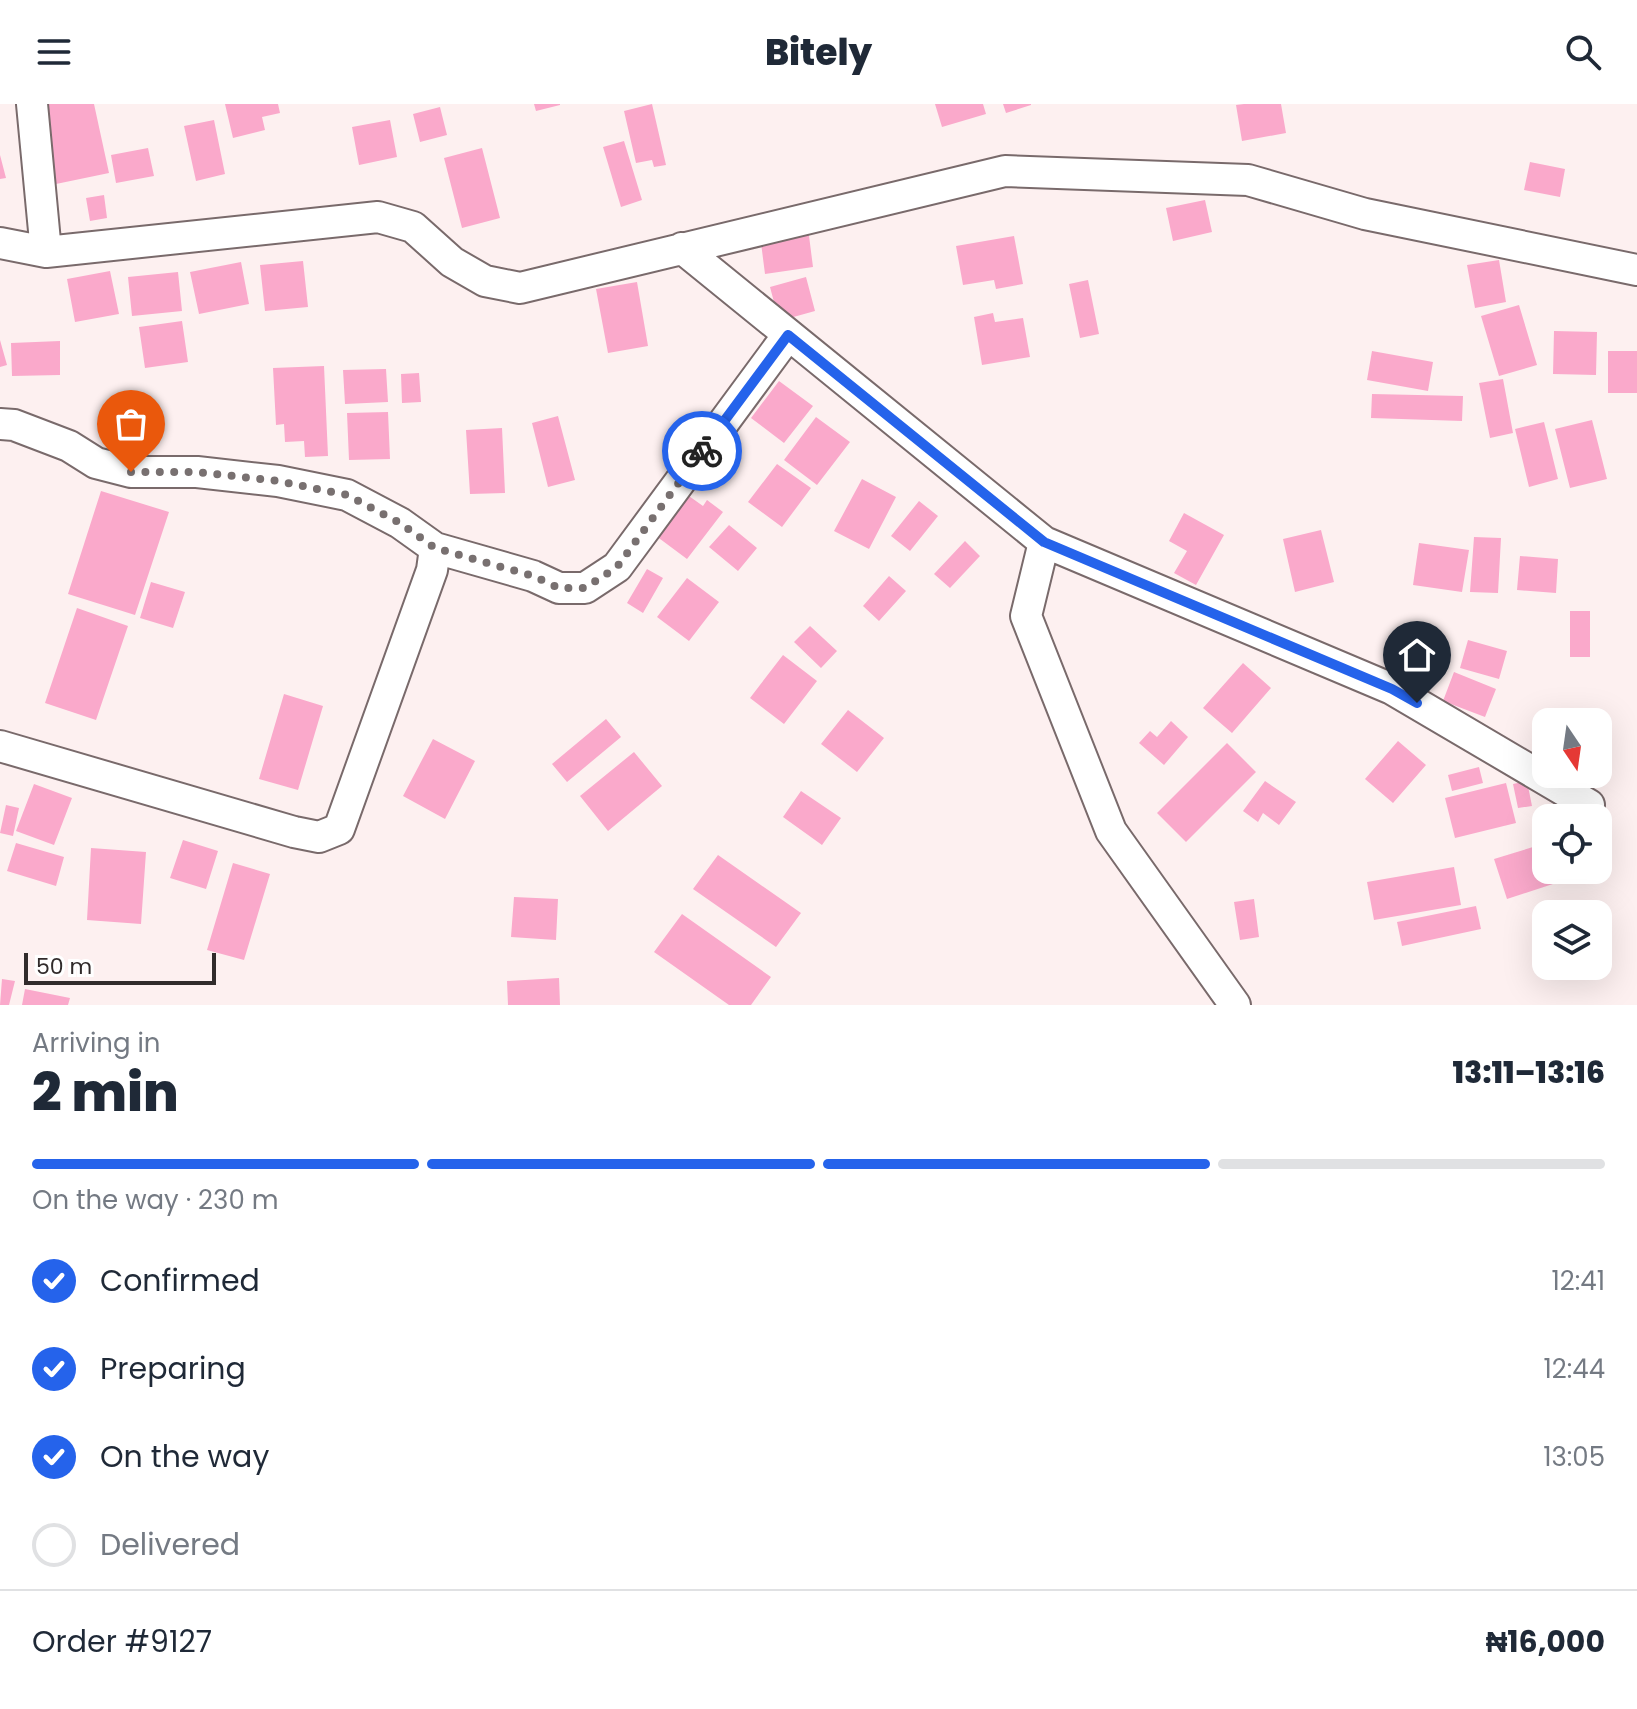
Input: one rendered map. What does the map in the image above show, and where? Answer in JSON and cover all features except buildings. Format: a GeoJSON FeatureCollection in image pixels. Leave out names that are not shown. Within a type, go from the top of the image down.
{"type":"FeatureCollection","features":[{"type":"Feature","properties":{"kind":"street"},"geometry":{"type":"LineString","coordinates":[[32,104],[46,252]]}},
{"type":"Feature","properties":{"kind":"street"},"geometry":{"type":"LineString","coordinates":[[0,243],[46,252],[378,217],[413,227],[452,262],[485,281],[520,288],[1005,171],[1248,180],[1365,214],[1637,270]]}},
{"type":"Feature","properties":{"kind":"street"},"geometry":{"type":"LineString","coordinates":[[682,248],[1044,542],[1392,689],[1587,804]]}},
{"type":"Feature","properties":{"kind":"street"},"geometry":{"type":"LineString","coordinates":[[0,424],[14,425],[69,446],[96,463],[131,472],[210,473],[278,481],[347,495],[400,523],[435,548],[533,576],[559,588],[585,588],[617,567],[788,335]]}},
{"type":"Feature","properties":{"kind":"street"},"geometry":{"type":"LineString","coordinates":[[1044,542],[1026,616],[1111,831],[1235,1005]]}},
{"type":"Feature","properties":{"kind":"street"},"geometry":{"type":"LineString","coordinates":[[0,746],[294,832],[319,837],[339,829],[432,570],[435,548]]}},
{"type":"Feature","properties":{"kind":"way so far"},"geometry":{"type":"LineString","coordinates":[[131,472],[197,472],[278,481],[347,495],[400,523],[435,548],[533,576],[559,588],[585,588],[617,567],[702,451]]}},
{"type":"Feature","properties":{"kind":"route"},"geometry":{"type":"LineString","coordinates":[[702,451],[788,335],[1044,542],[1392,689],[1417,703]]}}]}
